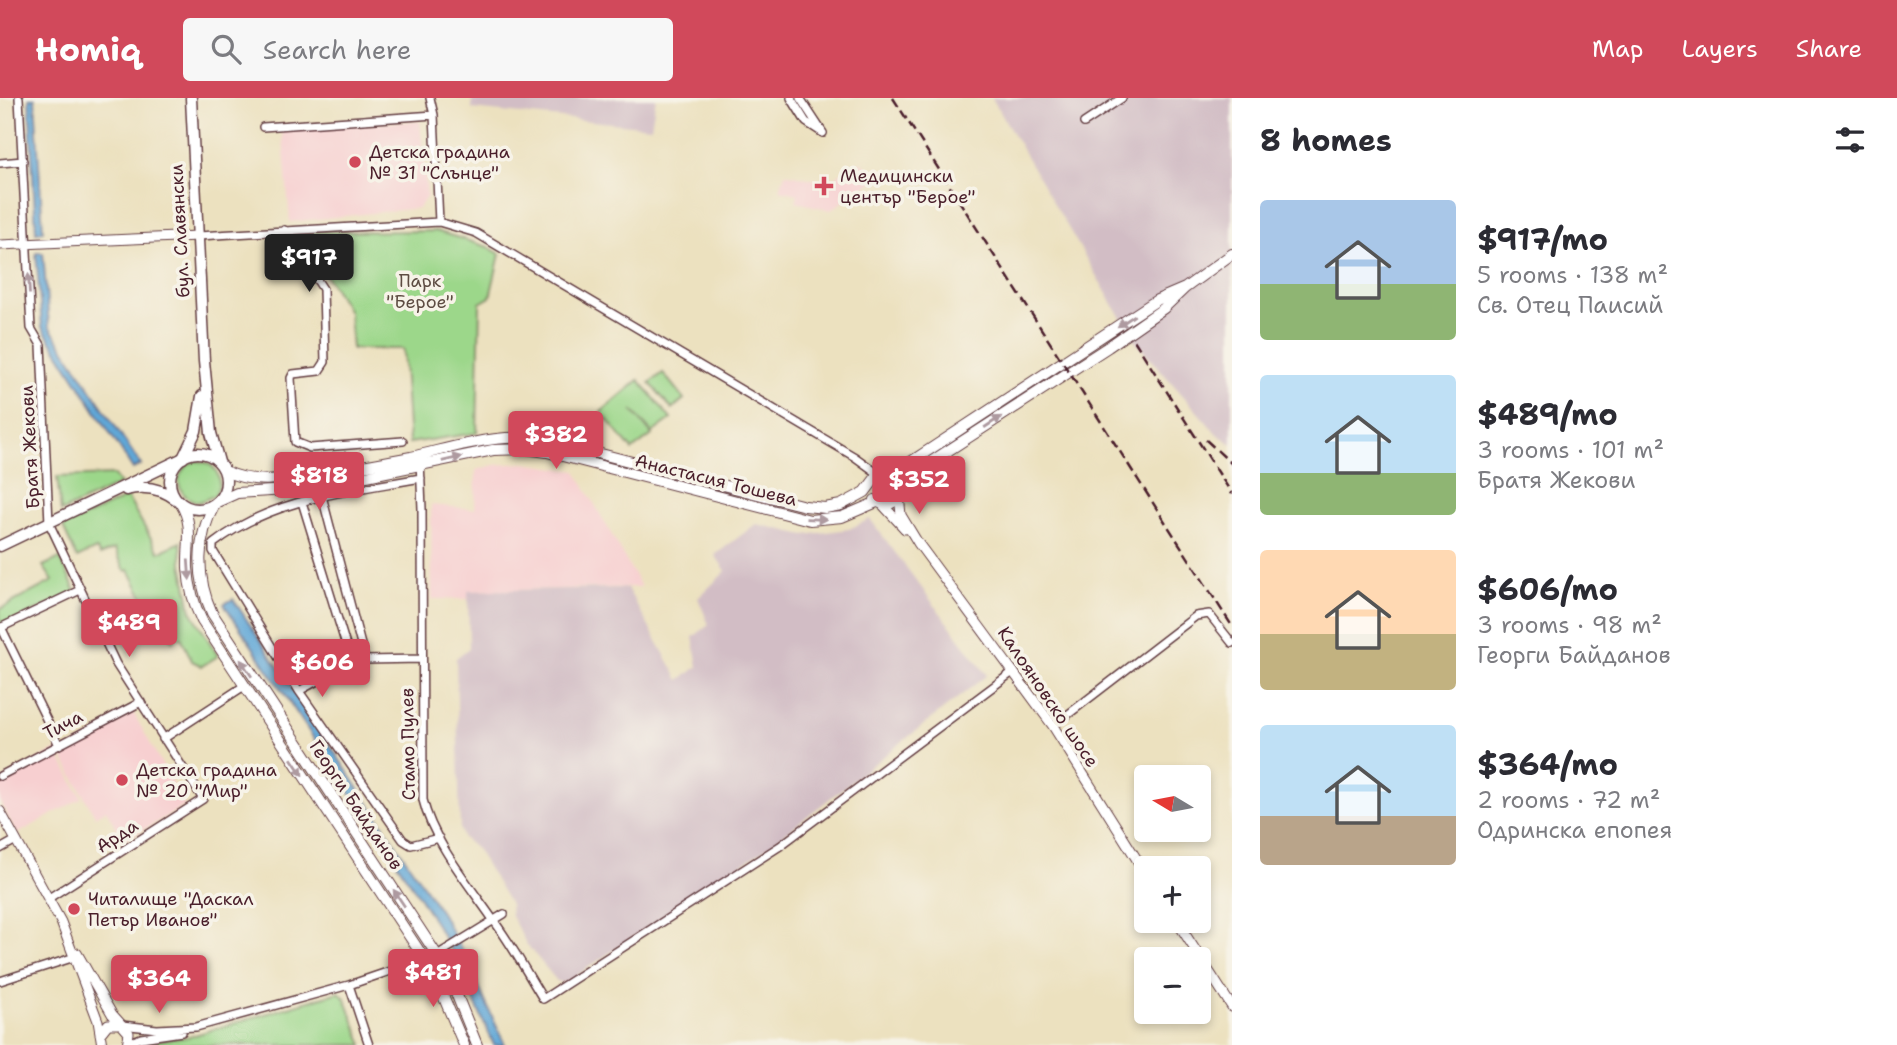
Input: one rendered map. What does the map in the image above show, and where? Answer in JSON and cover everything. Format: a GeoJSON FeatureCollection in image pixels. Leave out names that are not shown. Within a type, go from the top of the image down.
{"type":"FeatureCollection","features":[{"type":"Feature","properties":{"kind":"main road","name":"бул. Славянски"},"geometry":{"type":"LineString","coordinates":[[191,98],[204,361],[211,433],[222,467]]}},
{"type":"Feature","properties":{"kind":"main road"},"geometry":{"type":"LineString","coordinates":[[1185,288],[1157,300],[903,467],[874,479],[870,486],[872,495],[879,503],[890,503],[900,493],[909,476],[1108,347],[1164,308],[1185,288],[1232,254]]}},
{"type":"Feature","properties":{"kind":"main road","name":"бул. Славянски"},"geometry":{"type":"LineString","coordinates":[[182,458],[199,420],[204,361]]}},
{"type":"Feature","properties":{"kind":"main road","name":"Анастасия Тошева"},"geometry":{"type":"LineString","coordinates":[[222,467],[247,479],[273,480],[419,455],[490,438],[535,438],[816,508],[841,505],[870,486]]}},
{"type":"Feature","properties":{"kind":"main road","name":"Анастасия Тошева"},"geometry":{"type":"LineString","coordinates":[[216,503],[237,493],[287,491],[493,450],[525,449],[547,452],[810,520],[842,517],[879,503]]}},
{"type":"Feature","properties":{"kind":"main road"},"geometry":{"type":"LineString","coordinates":[[0,546],[117,492],[146,474],[200,453],[211,455],[222,467],[225,490],[216,503],[198,510],[179,502],[164,491],[150,487],[117,492]]}},
{"type":"Feature","properties":{"kind":"main road"},"geometry":{"type":"LineString","coordinates":[[179,502],[172,490],[170,479],[173,468],[182,458]]}},
{"type":"Feature","properties":{"kind":"main road"},"geometry":{"type":"LineString","coordinates":[[883,474],[897,479],[900,493]]}},
{"type":"Feature","properties":{"kind":"main road","name":"Георги Байданов"},"geometry":{"type":"LineString","coordinates":[[179,502],[187,515],[190,529],[189,575],[196,607],[204,625],[425,960],[464,1045]]}},
{"type":"Feature","properties":{"kind":"main road","name":"Георги Байданов"},"geometry":{"type":"LineString","coordinates":[[216,503],[205,526],[201,555],[203,584],[212,613],[437,955],[454,988],[477,1045]]}},
{"type":"Feature","properties":{"kind":"street","name":"Братя Жекови"},"geometry":{"type":"LineString","coordinates":[[19,98],[31,328],[41,349],[50,523],[116,663],[203,799]]}},
{"type":"Feature","properties":{"kind":"street"},"geometry":{"type":"LineString","coordinates":[[430,98],[435,115],[439,222]]}},
{"type":"Feature","properties":{"kind":"street"},"geometry":{"type":"LineString","coordinates":[[791,98],[806,122],[823,133],[800,98]]}},
{"type":"Feature","properties":{"kind":"street"},"geometry":{"type":"LineString","coordinates":[[1084,122],[1122,98]]}},
{"type":"Feature","properties":{"kind":"street"},"geometry":{"type":"LineString","coordinates":[[263,127],[435,115]]}},
{"type":"Feature","properties":{"kind":"street"},"geometry":{"type":"LineString","coordinates":[[0,163],[23,161]]}},
{"type":"Feature","properties":{"kind":"street"},"geometry":{"type":"LineString","coordinates":[[0,245],[439,222],[475,233],[883,474]]}},
{"type":"Feature","properties":{"kind":"street"},"geometry":{"type":"LineString","coordinates":[[284,230],[323,289],[323,367],[319,371],[293,374],[291,378],[295,442],[310,448],[403,441]]}},
{"type":"Feature","properties":{"kind":"street","name":"Стамо Пулев"},"geometry":{"type":"LineString","coordinates":[[419,455],[423,800],[426,813],[439,838],[543,999],[780,846],[1014,671]]}},
{"type":"Feature","properties":{"kind":"street"},"geometry":{"type":"LineString","coordinates":[[352,665],[302,502],[421,478]]}},
{"type":"Feature","properties":{"kind":"street","name":"Калояновско шосе"},"geometry":{"type":"LineString","coordinates":[[900,493],[901,515],[918,543],[1053,726],[1135,856]]}},
{"type":"Feature","properties":{"kind":"street"},"geometry":{"type":"LineString","coordinates":[[322,496],[365,660]]}},
{"type":"Feature","properties":{"kind":"street","name":"Георги Байданов"},"geometry":{"type":"LineString","coordinates":[[302,502],[253,517],[214,544],[213,551],[299,691],[403,841],[411,845],[439,838]]}},
{"type":"Feature","properties":{"kind":"street","name":"Калояновско шосе"},"geometry":{"type":"LineString","coordinates":[[879,503],[918,543]]}},
{"type":"Feature","properties":{"kind":"street"},"geometry":{"type":"LineString","coordinates":[[59,745],[1,627],[80,590]]}},
{"type":"Feature","properties":{"kind":"street"},"geometry":{"type":"LineString","coordinates":[[1053,726],[1196,616],[1209,614],[1232,643]]}},
{"type":"Feature","properties":{"kind":"street"},"geometry":{"type":"LineString","coordinates":[[299,691],[337,670],[365,660],[422,659]]}},
{"type":"Feature","properties":{"kind":"street"},"geometry":{"type":"LineString","coordinates":[[163,739],[244,687]]}},
{"type":"Feature","properties":{"kind":"street","name":"Тича"},"geometry":{"type":"LineString","coordinates":[[0,776],[141,702]]}},
{"type":"Feature","properties":{"kind":"street","name":"Арда"},"geometry":{"type":"LineString","coordinates":[[49,898],[203,799]]}},
{"type":"Feature","properties":{"kind":"street"},"geometry":{"type":"LineString","coordinates":[[0,811],[49,898],[76,956],[98,1021],[99,1042]]}},
{"type":"Feature","properties":{"kind":"street"},"geometry":{"type":"LineString","coordinates":[[0,849],[16,840]]}},
{"type":"Feature","properties":{"kind":"street"},"geometry":{"type":"LineString","coordinates":[[76,956],[112,1014],[129,1033],[128,1044],[141,1038],[179,1033],[349,985],[425,960],[449,949],[504,914]]}},
{"type":"Feature","properties":{"kind":"street"},"geometry":{"type":"LineString","coordinates":[[1185,933],[1232,1007]]}},
{"type":"Feature","properties":{"kind":"street"},"geometry":{"type":"LineString","coordinates":[[0,981],[76,956]]}},
{"type":"Feature","properties":{"kind":"street"},"geometry":{"type":"LineString","coordinates":[[349,985],[369,1045]]}},
{"type":"Feature","properties":{"kind":"street"},"geometry":{"type":"LineString","coordinates":[[99,1042],[108,1024],[157,1029],[196,1027]]}},
{"type":"Feature","properties":{"kind":"shaded area"},"geometry":{"type":"Polygon","coordinates":[[[472,98],[656,98],[651,127],[472,109],[472,98]]]}},
{"type":"Feature","properties":{"kind":"shaded area"},"geometry":{"type":"Polygon","coordinates":[[[992,98],[1232,98],[1232,444],[1217,434],[1134,340],[992,98]]]}},
{"type":"Feature","properties":{"kind":"shaded area","name":"Детска градина № 31 \"Слънце\""},"geometry":{"type":"Polygon","coordinates":[[[420,121],[427,196],[419,208],[290,222],[282,128],[420,121]]]}},
{"type":"Feature","properties":{"kind":"shaded area","name":"Медицински център \"Берое\""},"geometry":{"type":"Polygon","coordinates":[[[862,161],[875,180],[831,210],[796,202],[798,194],[780,190],[785,173],[826,182],[862,161]]]}},
{"type":"Feature","properties":{"kind":"shaded area"},"geometry":{"type":"Polygon","coordinates":[[[524,463],[576,471],[641,587],[469,591],[469,599],[432,599],[431,505],[475,509],[476,470],[494,465],[524,463]]]}},
{"type":"Feature","properties":{"kind":"shaded area"},"geometry":{"type":"Polygon","coordinates":[[[870,519],[987,675],[772,844],[568,981],[557,981],[527,945],[511,916],[510,904],[477,850],[463,838],[460,830],[456,658],[469,648],[468,591],[627,588],[679,680],[698,667],[693,637],[709,625],[698,598],[726,571],[715,555],[756,524],[805,535],[849,529],[870,519]]]}},
{"type":"Feature","properties":{"kind":"shaded area","name":"Детска градина № 20 \"Мир\""},"geometry":{"type":"Polygon","coordinates":[[[133,712],[185,806],[124,841],[106,810],[95,816],[60,753],[133,712]]]}},
{"type":"Feature","properties":{"kind":"shaded area"},"geometry":{"type":"Polygon","coordinates":[[[56,750],[82,798],[17,834],[0,802],[0,781],[56,750]]]}},
{"type":"Feature","properties":{"kind":"green space","name":"Парк \"Берое\""},"geometry":{"type":"Polygon","coordinates":[[[436,231],[488,247],[500,254],[490,297],[480,303],[477,433],[409,443],[403,349],[352,349],[349,312],[306,244],[312,232],[436,231]]]}},
{"type":"Feature","properties":{"kind":"green space"},"geometry":{"type":"Polygon","coordinates":[[[663,373],[684,399],[672,409],[650,383],[663,373]]]}},
{"type":"Feature","properties":{"kind":"green space"},"geometry":{"type":"Polygon","coordinates":[[[639,380],[671,419],[652,433],[632,410],[652,435],[632,450],[601,412],[639,380]]]}},
{"type":"Feature","properties":{"kind":"green space"},"geometry":{"type":"Polygon","coordinates":[[[196,461],[209,464],[217,472],[219,483],[214,496],[199,502],[185,495],[179,483],[183,470],[196,461]]]}},
{"type":"Feature","properties":{"kind":"green space"},"geometry":{"type":"Polygon","coordinates":[[[113,475],[120,484],[61,512],[57,477],[113,475]]]}},
{"type":"Feature","properties":{"kind":"green space"},"geometry":{"type":"Polygon","coordinates":[[[127,497],[159,552],[181,542],[191,611],[218,656],[202,666],[192,661],[181,637],[172,641],[163,621],[157,624],[115,549],[100,555],[96,549],[77,558],[63,527],[127,497]]]}},
{"type":"Feature","properties":{"kind":"green space"},"geometry":{"type":"Polygon","coordinates":[[[60,558],[76,592],[0,628],[0,609],[53,581],[43,566],[60,558]]]}},
{"type":"Feature","properties":{"kind":"green space"},"geometry":{"type":"Polygon","coordinates":[[[339,992],[345,998],[363,1045],[134,1045],[143,1039],[144,1042],[188,1037],[339,992]]]}},
{"type":"Feature","properties":{"kind":"water"},"geometry":{"type":"Polygon","coordinates":[[[29,98],[35,98],[43,231],[36,232],[29,98]]]}},
{"type":"Feature","properties":{"kind":"water"},"geometry":{"type":"Polygon","coordinates":[[[36,253],[43,253],[49,326],[141,465],[133,469],[42,327],[36,253]]]}},
{"type":"Feature","properties":{"kind":"water"},"geometry":{"type":"Polygon","coordinates":[[[233,599],[442,914],[463,952],[505,1045],[494,1045],[453,953],[417,893],[224,604],[233,599]]]}},
{"type":"Feature","properties":{"kind":"railway"},"geometry":{"type":"LineString","coordinates":[[893,98],[1232,626]]}},
{"type":"Feature","properties":{"kind":"railway"},"geometry":{"type":"LineString","coordinates":[[1134,340],[1232,494]]}},
{"type":"Feature","properties":{"kind":"railway"},"geometry":{"type":"LineString","coordinates":[[1206,440],[1232,464]]}},
{"type":"Feature","properties":{"kind":"place","name":"Детска градина № 31 \"Слънце\""},"geometry":{"type":"Point","coordinates":[355,162]}},
{"type":"Feature","properties":{"kind":"place","name":"Медицински център \"Берое\""},"geometry":{"type":"Point","coordinates":[824,186]}},
{"type":"Feature","properties":{"kind":"place","name":"Детска градина № 20 \"Мир\""},"geometry":{"type":"Point","coordinates":[122,780]}},
{"type":"Feature","properties":{"kind":"place","name":"Читалище \"Даскал Петър Иванов\""},"geometry":{"type":"Point","coordinates":[74,909]}}]}
